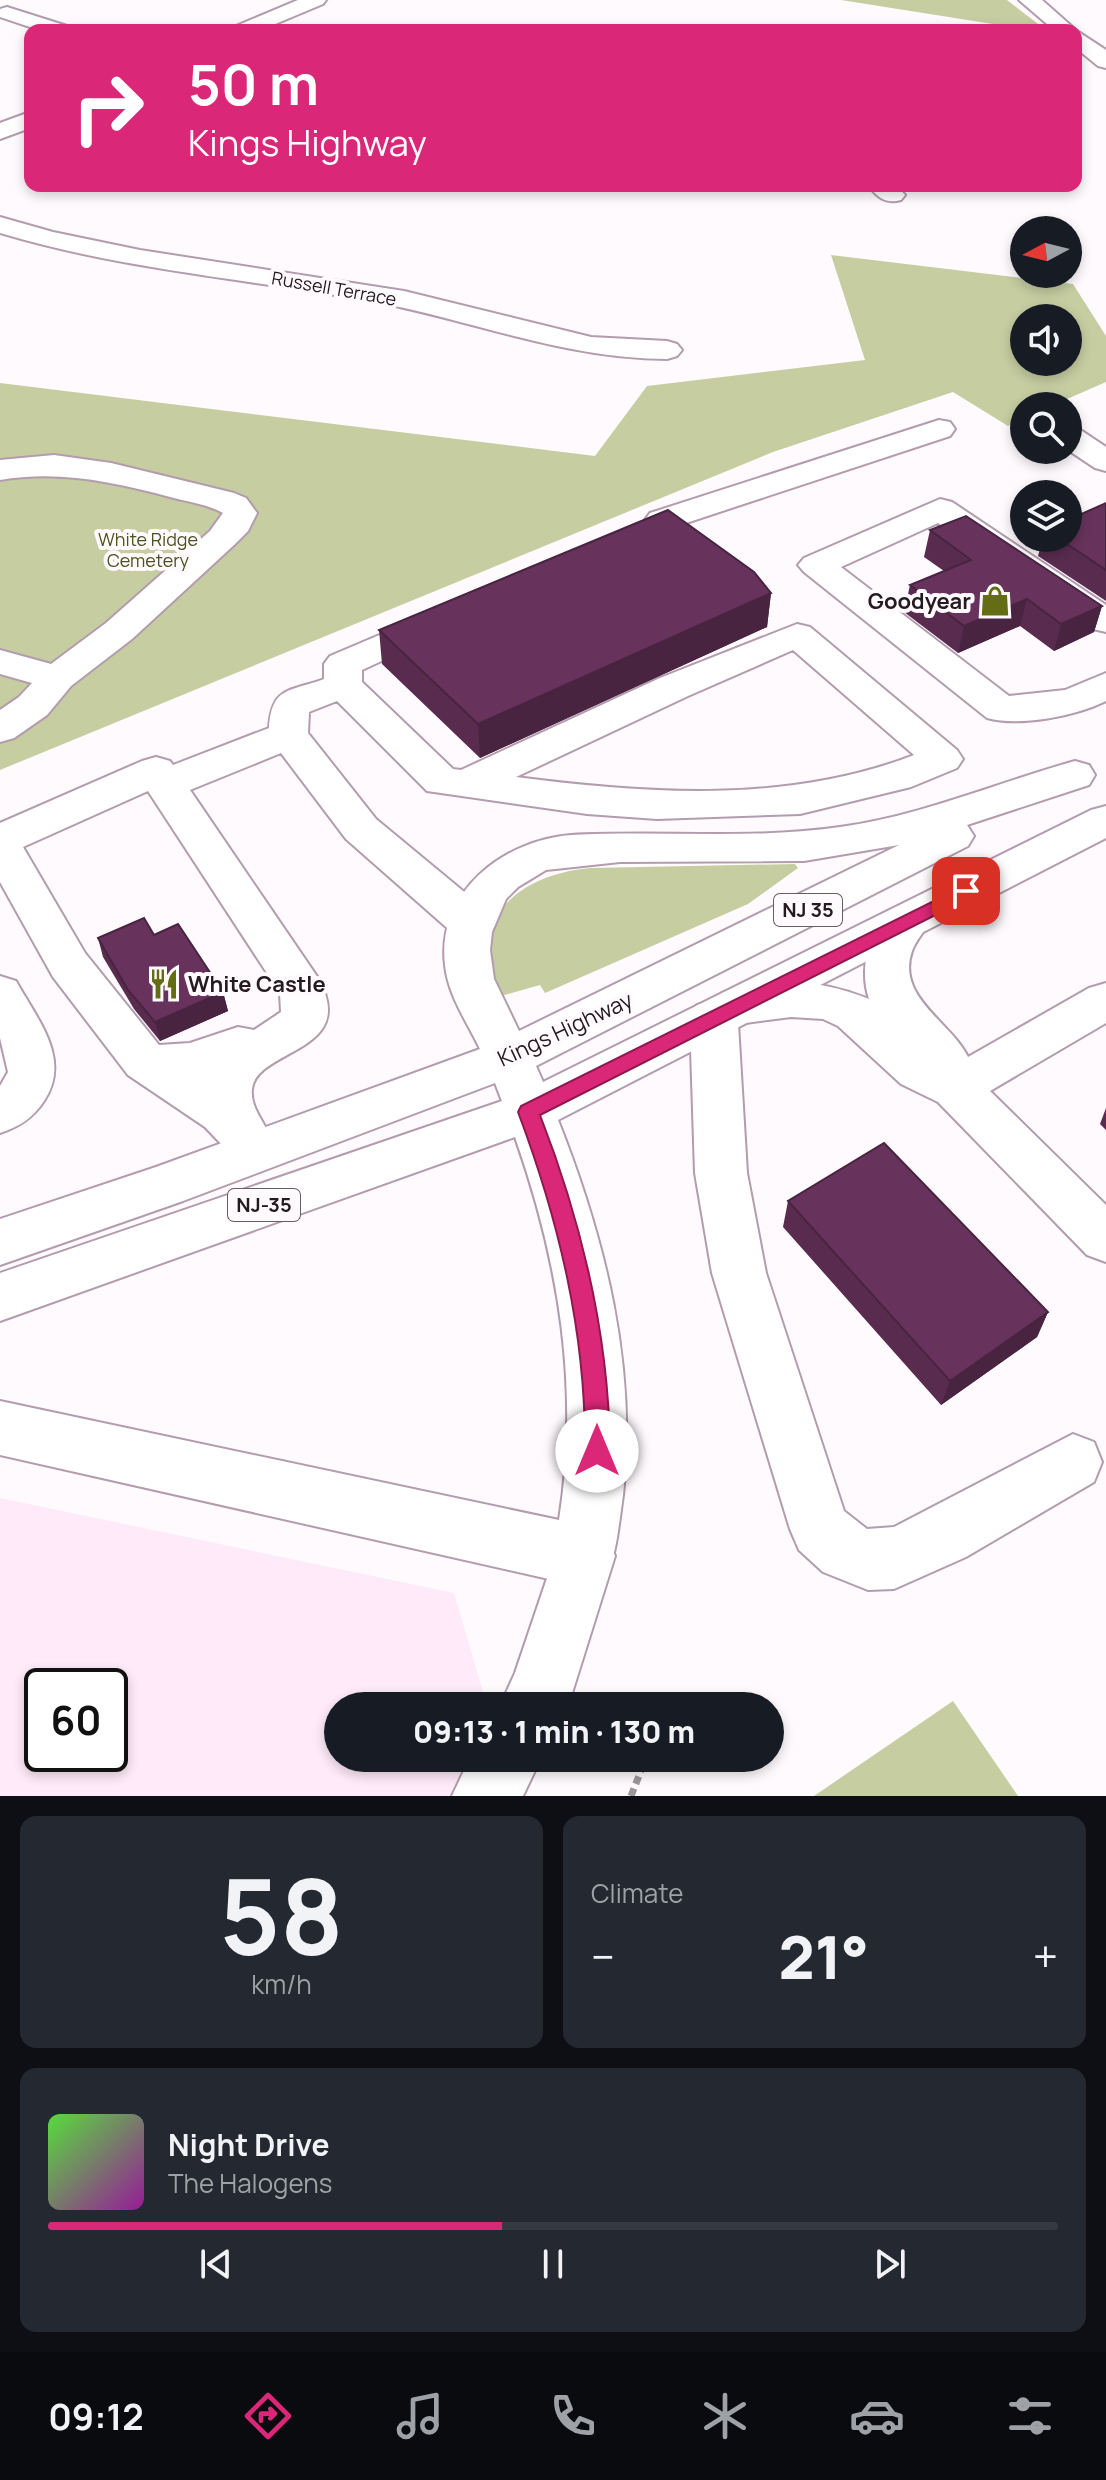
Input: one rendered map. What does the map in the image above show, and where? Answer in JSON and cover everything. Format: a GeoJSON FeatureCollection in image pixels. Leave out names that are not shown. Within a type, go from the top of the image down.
{"type":"FeatureCollection","features":[{"type":"Feature","properties":{"kind":"main road"},"geometry":{"type":"LineString","coordinates":[[258,24],[316,0]]}},
{"type":"Feature","properties":{"kind":"main road"},"geometry":{"type":"LineString","coordinates":[[1029,0],[1059,24]]}},
{"type":"Feature","properties":{"kind":"main road"},"geometry":{"type":"LineString","coordinates":[[7,13],[41,24]]}},
{"type":"Feature","properties":{"kind":"main road"},"geometry":{"type":"LineString","coordinates":[[1082,42],[1106,61]]}},
{"type":"Feature","properties":{"kind":"main road"},"geometry":{"type":"LineString","coordinates":[[0,132],[24,110]]}},
{"type":"Feature","properties":{"kind":"main road","name":"Russell Terrace"},"geometry":{"type":"LineString","coordinates":[[0,225],[91,250],[377,294],[591,346],[667,350]]}},
{"type":"Feature","properties":{"kind":"main road"},"geometry":{"type":"LineString","coordinates":[[1106,425],[1071,438],[1106,461]]}},
{"type":"Feature","properties":{"kind":"main road"},"geometry":{"type":"LineString","coordinates":[[699,546],[648,526],[939,429]]}},
{"type":"Feature","properties":{"kind":"main road"},"geometry":{"type":"LineString","coordinates":[[0,470],[49,465],[95,471],[222,500],[234,505],[240,513],[236,524],[222,538],[119,631],[57,678],[33,706],[0,729]]}},
{"type":"Feature","properties":{"kind":"main road"},"geometry":{"type":"LineString","coordinates":[[1106,621],[940,509],[816,565],[1001,709],[1089,693],[1106,727]]}},
{"type":"Feature","properties":{"kind":"main road"},"geometry":{"type":"LineString","coordinates":[[459,611],[343,664],[343,685],[441,781],[466,784],[657,805],[800,800],[897,777],[943,759],[788,624],[674,687],[466,784]]}},
{"type":"Feature","properties":{"kind":"main road"},"geometry":{"type":"LineString","coordinates":[[0,662],[57,678]]}},
{"type":"Feature","properties":{"kind":"main road"},"geometry":{"type":"LineString","coordinates":[[343,685],[290,705],[288,735],[361,829],[470,922]]}},
{"type":"Feature","properties":{"kind":"main road"},"geometry":{"type":"LineString","coordinates":[[165,784],[288,735]]}},
{"type":"Feature","properties":{"kind":"main road"},"geometry":{"type":"LineString","coordinates":[[540,1692],[584,1556],[597,1451],[597,1397],[592,1341],[570,1235],[545,1150],[509,1058],[473,985],[466,954],[470,922],[477,903],[494,883],[518,864],[551,853],[618,847],[803,847],[887,835],[1091,767]]}},
{"type":"Feature","properties":{"kind":"main road","name":"Kings Highway"},"geometry":{"type":"LineString","coordinates":[[0,1242],[246,1135],[509,1058],[1091,767]]}},
{"type":"Feature","properties":{"kind":"main road"},"geometry":{"type":"LineString","coordinates":[[156,771],[302,990],[305,1015],[295,1028],[256,1049],[232,1073],[228,1093],[246,1135],[148,1065],[69,965],[0,841],[156,771]]}},
{"type":"Feature","properties":{"kind":"main road","name":"NJ 35"},"geometry":{"type":"LineString","coordinates":[[528,1112],[1106,820]]}},
{"type":"Feature","properties":{"kind":"main road"},"geometry":{"type":"LineString","coordinates":[[910,919],[891,946],[885,972],[891,997],[945,1058],[955,1088]]}},
{"type":"Feature","properties":{"kind":"main road"},"geometry":{"type":"LineString","coordinates":[[0,994],[33,1061],[32,1082],[20,1101],[0,1113]]}},
{"type":"Feature","properties":{"kind":"main road"},"geometry":{"type":"LineString","coordinates":[[1073,1462],[922,1548],[878,1561],[839,1549],[820,1529],[739,1273],[721,1173],[726,1012],[791,999],[828,1002],[855,1013],[918,1070],[955,1088],[1106,1239]]}},
{"type":"Feature","properties":{"kind":"main road"},"geometry":{"type":"LineString","coordinates":[[955,1088],[1106,1001]]}},
{"type":"Feature","properties":{"kind":"main road"},"geometry":{"type":"LineString","coordinates":[[148,1065],[190,1062],[238,1046],[256,1049]]}},
{"type":"Feature","properties":{"kind":"main road","name":"NJ-35"},"geometry":{"type":"LineString","coordinates":[[0,1297],[528,1112]]}},
{"type":"Feature","properties":{"kind":"main road"},"geometry":{"type":"LineString","coordinates":[[0,1428],[584,1556]]}},
{"type":"Feature","properties":{"kind":"main road"},"geometry":{"type":"LineString","coordinates":[[486,1796],[500,1772]]}},
{"type":"Feature","properties":{"kind":"path"},"geometry":{"type":"LineString","coordinates":[[631,1796],[640,1772]]}},
{"type":"Feature","properties":{"kind":"shaded area"},"geometry":{"type":"Polygon","coordinates":[[[0,1498],[454,1593],[483,1692],[324,1692],[324,1772],[506,1772],[513,1796],[0,1796],[0,1498]]]}},
{"type":"Feature","properties":{"kind":"green space"},"geometry":{"type":"Polygon","coordinates":[[[841,0],[1007,0],[1038,24],[992,24],[841,0]]]}},
{"type":"Feature","properties":{"kind":"green space","name":"White Ridge Cemetery"},"geometry":{"type":"Polygon","coordinates":[[[831,255],[1010,276],[1010,288],[1076,288],[1106,336],[1106,382],[1082,392],[1010,392],[1008,426],[953,392],[773,452],[0,770],[0,383],[595,456],[647,386],[865,360],[831,255]]]}},
{"type":"Feature","properties":{"kind":"green space"},"geometry":{"type":"Polygon","coordinates":[[[795,864],[798,868],[748,904],[545,993],[540,985],[501,996],[491,958],[493,928],[500,912],[511,899],[540,880],[591,868],[795,864]]]}},
{"type":"Feature","properties":{"kind":"green space"},"geometry":{"type":"Polygon","coordinates":[[[953,1701],[1018,1796],[814,1796],[953,1701]]]}},
{"type":"Feature","properties":{"kind":"building"},"geometry":{"type":"Polygon","coordinates":[[[1106,503],[1106,570],[1079,552],[1082,552],[1082,514],[1106,503]]]}},
{"type":"Feature","properties":{"kind":"building"},"geometry":{"type":"Polygon","coordinates":[[[668,510],[754,572],[771,593],[478,724],[379,630],[668,510]]]}},
{"type":"Feature","properties":{"kind":"building"},"geometry":{"type":"Polygon","coordinates":[[[966,516],[1010,545],[1010,552],[1020,552],[1102,606],[1061,624],[1027,599],[964,626],[910,585],[971,560],[930,530],[966,516]]]}},
{"type":"Feature","properties":{"kind":"building","name":"White Castle"},"geometry":{"type":"Polygon","coordinates":[[[144,918],[154,935],[178,924],[223,992],[155,1022],[128,990],[98,938],[144,918]]]}},
{"type":"Feature","properties":{"kind":"building"},"geometry":{"type":"Polygon","coordinates":[[[884,1143],[1048,1312],[950,1381],[788,1201],[884,1143]]]}},
{"type":"Feature","properties":{"kind":"place","name":"Goodyear"},"geometry":{"type":"Point","coordinates":[995,601]}},
{"type":"Feature","properties":{"kind":"place","name":"White Castle"},"geometry":{"type":"Point","coordinates":[164,984]}},
{"type":"Feature","properties":{"kind":"route"},"geometry":{"type":"LineString","coordinates":[[597,1451],[597,1397],[583,1289],[555,1182],[528,1112],[966,891]]}}]}
